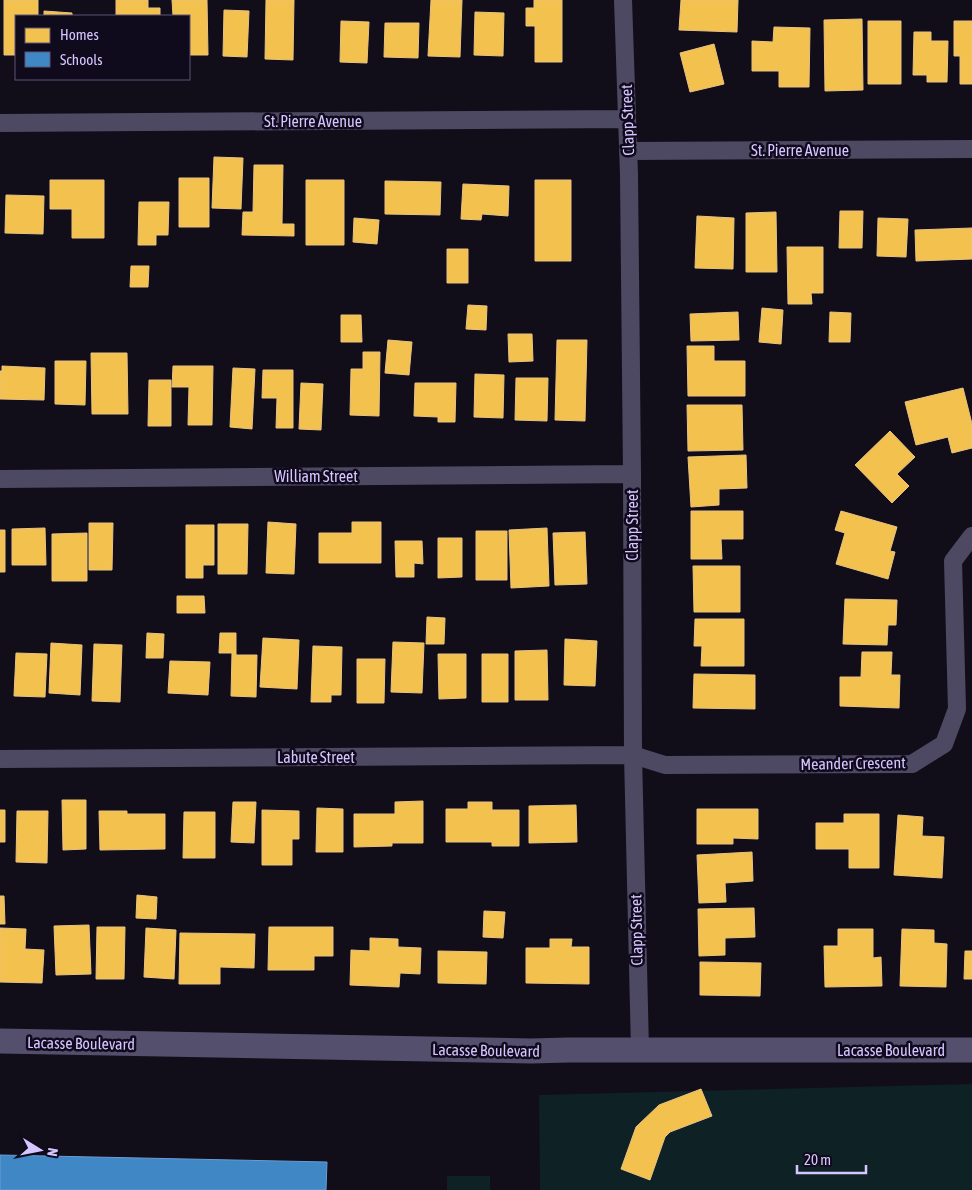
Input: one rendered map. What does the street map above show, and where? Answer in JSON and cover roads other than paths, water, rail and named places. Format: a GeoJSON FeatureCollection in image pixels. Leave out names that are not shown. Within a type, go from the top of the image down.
{"type":"FeatureCollection","features":[{"type":"Feature","properties":{"kind":"street","name":"Clapp Street"},"geometry":{"type":"LineString","coordinates":[[623,0],[628,151],[633,755],[640,1050]]}},
{"type":"Feature","properties":{"kind":"street","name":"St. Pierre Avenue"},"geometry":{"type":"LineString","coordinates":[[0,123],[626,120]]}},
{"type":"Feature","properties":{"kind":"street","name":"St. Pierre Avenue"},"geometry":{"type":"LineString","coordinates":[[628,151],[972,149]]}},
{"type":"Feature","properties":{"kind":"street","name":"William Street"},"geometry":{"type":"LineString","coordinates":[[0,479],[632,474]]}},
{"type":"Feature","properties":{"kind":"street","name":"Meander Crescent"},"geometry":{"type":"LineString","coordinates":[[633,755],[665,765],[912,764],[944,744],[957,709],[953,561],[972,536]]}},
{"type":"Feature","properties":{"kind":"street","name":"Labute Street"},"geometry":{"type":"LineString","coordinates":[[0,759],[633,755]]}},
{"type":"Feature","properties":{"kind":"street","name":"Lacasse Boulevard"},"geometry":{"type":"LineString","coordinates":[[0,1041],[531,1051],[972,1050]]}}]}
